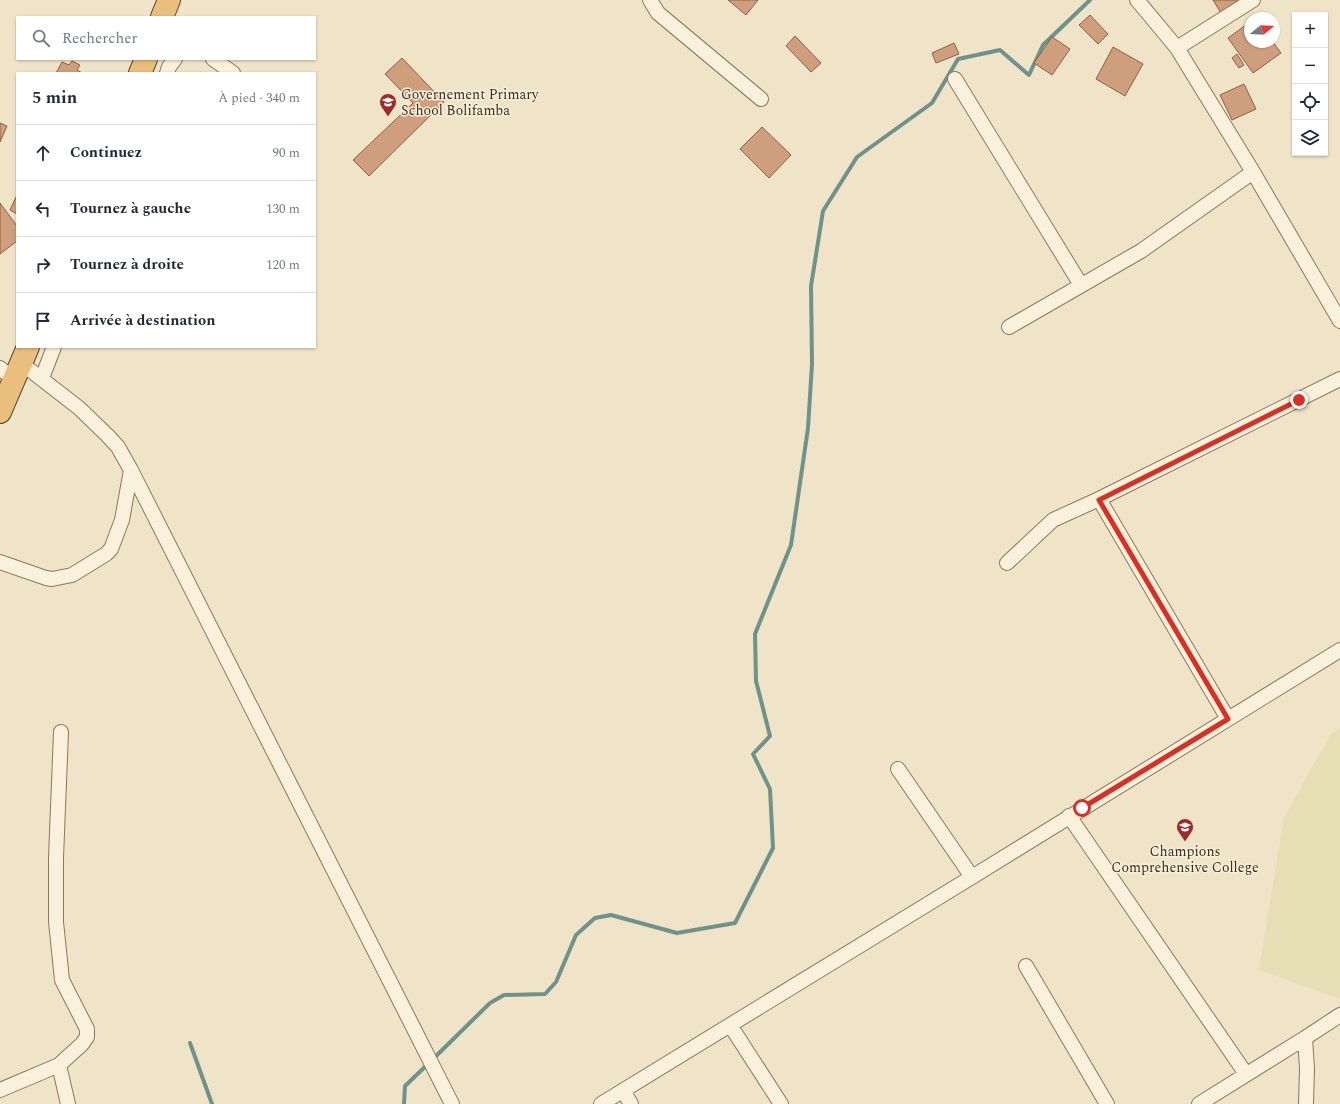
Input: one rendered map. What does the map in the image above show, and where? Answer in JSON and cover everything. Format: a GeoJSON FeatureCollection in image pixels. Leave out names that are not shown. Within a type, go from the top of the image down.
{"type":"FeatureCollection","features":[{"type":"Feature","properties":{"kind":"highway"},"geometry":{"type":"LineString","coordinates":[[162,16],[169,0]]}},
{"type":"Feature","properties":{"kind":"highway"},"geometry":{"type":"LineString","coordinates":[[140,72],[146,60]]}},
{"type":"Feature","properties":{"kind":"highway"},"geometry":{"type":"LineString","coordinates":[[0,412],[16,364]]}},
{"type":"Feature","properties":{"kind":"street"},"geometry":{"type":"LineString","coordinates":[[650,0],[658,13],[761,99]]}},
{"type":"Feature","properties":{"kind":"street"},"geometry":{"type":"LineString","coordinates":[[1138,0],[1177,48],[1253,172],[1340,321]]}},
{"type":"Feature","properties":{"kind":"street"},"geometry":{"type":"LineString","coordinates":[[1177,48],[1254,0]]}},
{"type":"Feature","properties":{"kind":"street"},"geometry":{"type":"LineString","coordinates":[[167,72],[169,67],[175,60]]}},
{"type":"Feature","properties":{"kind":"street"},"geometry":{"type":"LineString","coordinates":[[214,60],[232,72]]}},
{"type":"Feature","properties":{"kind":"street"},"geometry":{"type":"LineString","coordinates":[[955,79],[1081,285]]}},
{"type":"Feature","properties":{"kind":"street"},"geometry":{"type":"LineString","coordinates":[[1009,327],[1156,242],[1253,172]]}},
{"type":"Feature","properties":{"kind":"street"},"geometry":{"type":"LineString","coordinates":[[42,378],[54,348]]}},
{"type":"Feature","properties":{"kind":"street"},"geometry":{"type":"LineString","coordinates":[[16,364],[42,378],[79,408],[118,447],[452,1104]]}},
{"type":"Feature","properties":{"kind":"street"},"geometry":{"type":"LineString","coordinates":[[1007,563],[1053,520],[1099,500],[1340,379]]}},
{"type":"Feature","properties":{"kind":"street"},"geometry":{"type":"LineString","coordinates":[[0,562],[52,579],[72,575],[106,554],[111,549],[122,520],[131,470]]}},
{"type":"Feature","properties":{"kind":"street"},"geometry":{"type":"LineString","coordinates":[[1099,500],[1228,719]]}},
{"type":"Feature","properties":{"kind":"street"},"geometry":{"type":"LineString","coordinates":[[601,1104],[1340,650]]}},
{"type":"Feature","properties":{"kind":"street"},"geometry":{"type":"LineString","coordinates":[[0,1090],[59,1065],[82,1044],[87,1037],[87,1029],[62,980],[56,922],[56,858],[61,732]]}},
{"type":"Feature","properties":{"kind":"street"},"geometry":{"type":"LineString","coordinates":[[898,769],[972,877]]}},
{"type":"Feature","properties":{"kind":"street"},"geometry":{"type":"LineString","coordinates":[[1069,816],[1246,1074]]}},
{"type":"Feature","properties":{"kind":"street"},"geometry":{"type":"LineString","coordinates":[[1026,966],[1107,1104]]}},
{"type":"Feature","properties":{"kind":"street"},"geometry":{"type":"LineString","coordinates":[[1199,1104],[1340,1015]]}},
{"type":"Feature","properties":{"kind":"street"},"geometry":{"type":"LineString","coordinates":[[730,1025],[781,1104]]}},
{"type":"Feature","properties":{"kind":"street"},"geometry":{"type":"LineString","coordinates":[[1305,1038],[1307,1068],[1306,1104]]}},
{"type":"Feature","properties":{"kind":"street"},"geometry":{"type":"LineString","coordinates":[[59,1065],[68,1104]]}},
{"type":"Feature","properties":{"kind":"street"},"geometry":{"type":"LineString","coordinates":[[623,1091],[631,1104]]}},
{"type":"Feature","properties":{"kind":"shaded area"},"geometry":{"type":"Polygon","coordinates":[[[1340,727],[1340,999],[1259,970],[1284,817],[1331,734],[1340,727]]]}},
{"type":"Feature","properties":{"kind":"building"},"geometry":{"type":"Polygon","coordinates":[[[728,0],[758,0],[746,15],[728,0]]]}},
{"type":"Feature","properties":{"kind":"building"},"geometry":{"type":"Polygon","coordinates":[[[1213,0],[1242,0],[1221,13],[1213,0]]]}},
{"type":"Feature","properties":{"kind":"building"},"geometry":{"type":"Polygon","coordinates":[[[1090,15],[1108,34],[1098,44],[1079,25],[1090,15]]]}},
{"type":"Feature","properties":{"kind":"building"},"geometry":{"type":"Polygon","coordinates":[[[1244,26],[1244,48],[1277,48],[1281,53],[1253,73],[1228,38],[1244,26]]]}},
{"type":"Feature","properties":{"kind":"building"},"geometry":{"type":"Polygon","coordinates":[[[795,36],[821,63],[811,72],[786,46],[795,36]]]}},
{"type":"Feature","properties":{"kind":"building"},"geometry":{"type":"Polygon","coordinates":[[[1052,37],[1070,49],[1052,75],[1034,63],[1052,37]]]}},
{"type":"Feature","properties":{"kind":"building"},"geometry":{"type":"Polygon","coordinates":[[[954,43],[959,54],[936,63],[932,53],[954,43]]]}},
{"type":"Feature","properties":{"kind":"building"},"geometry":{"type":"Polygon","coordinates":[[[1113,47],[1143,64],[1125,96],[1096,79],[1113,47]]]}},
{"type":"Feature","properties":{"kind":"building"},"geometry":{"type":"Polygon","coordinates":[[[1237,54],[1244,65],[1239,68],[1232,58],[1237,54]]]}},
{"type":"Feature","properties":{"kind":"building"},"geometry":{"type":"Polygon","coordinates":[[[402,58],[444,102],[369,176],[353,160],[413,103],[385,74],[402,58]]]}},
{"type":"Feature","properties":{"kind":"building"},"geometry":{"type":"Polygon","coordinates":[[[72,61],[80,65],[77,70],[80,72],[57,72],[62,62],[69,65],[72,61]]]}},
{"type":"Feature","properties":{"kind":"building"},"geometry":{"type":"Polygon","coordinates":[[[1244,84],[1256,109],[1232,120],[1220,95],[1244,84]]]}},
{"type":"Feature","properties":{"kind":"building"},"geometry":{"type":"Polygon","coordinates":[[[0,123],[7,126],[0,142],[0,123]]]}},
{"type":"Feature","properties":{"kind":"building"},"geometry":{"type":"Polygon","coordinates":[[[762,127],[791,155],[769,178],[740,149],[762,127]]]}},
{"type":"Feature","properties":{"kind":"building"},"geometry":{"type":"Polygon","coordinates":[[[16,197],[16,213],[10,210],[16,197]]]}},
{"type":"Feature","properties":{"kind":"building"},"geometry":{"type":"Polygon","coordinates":[[[0,203],[16,225],[16,242],[0,254],[0,203]]]}},
{"type":"Feature","properties":{"kind":"waterway"},"geometry":{"type":"LineString","coordinates":[[433,1059],[490,1003],[504,995],[545,994],[556,982],[576,935],[595,918],[611,915],[677,933],[735,923],[773,848],[770,789],[753,754],[770,736],[756,681],[755,634],[791,545],[808,428],[812,364],[811,286],[823,211],[857,157],[932,103],[958,59],[1000,50],[1029,75],[1043,45],[1090,0]]}},
{"type":"Feature","properties":{"kind":"waterway"},"geometry":{"type":"LineString","coordinates":[[190,1043],[212,1104]]}},
{"type":"Feature","properties":{"kind":"waterway"},"geometry":{"type":"LineString","coordinates":[[404,1104],[405,1086],[428,1064]]}},
{"type":"Feature","properties":{"kind":"place","name":"Governement Primary School Bolifamba"},"geometry":{"type":"Point","coordinates":[388,117]}},
{"type":"Feature","properties":{"kind":"place","name":"Champions Comprehensive College"},"geometry":{"type":"Point","coordinates":[1185,842]}},
{"type":"Feature","properties":{"kind":"route"},"geometry":{"type":"LineString","coordinates":[[1082,808],[1228,719],[1099,500],[1299,400]]}}]}
